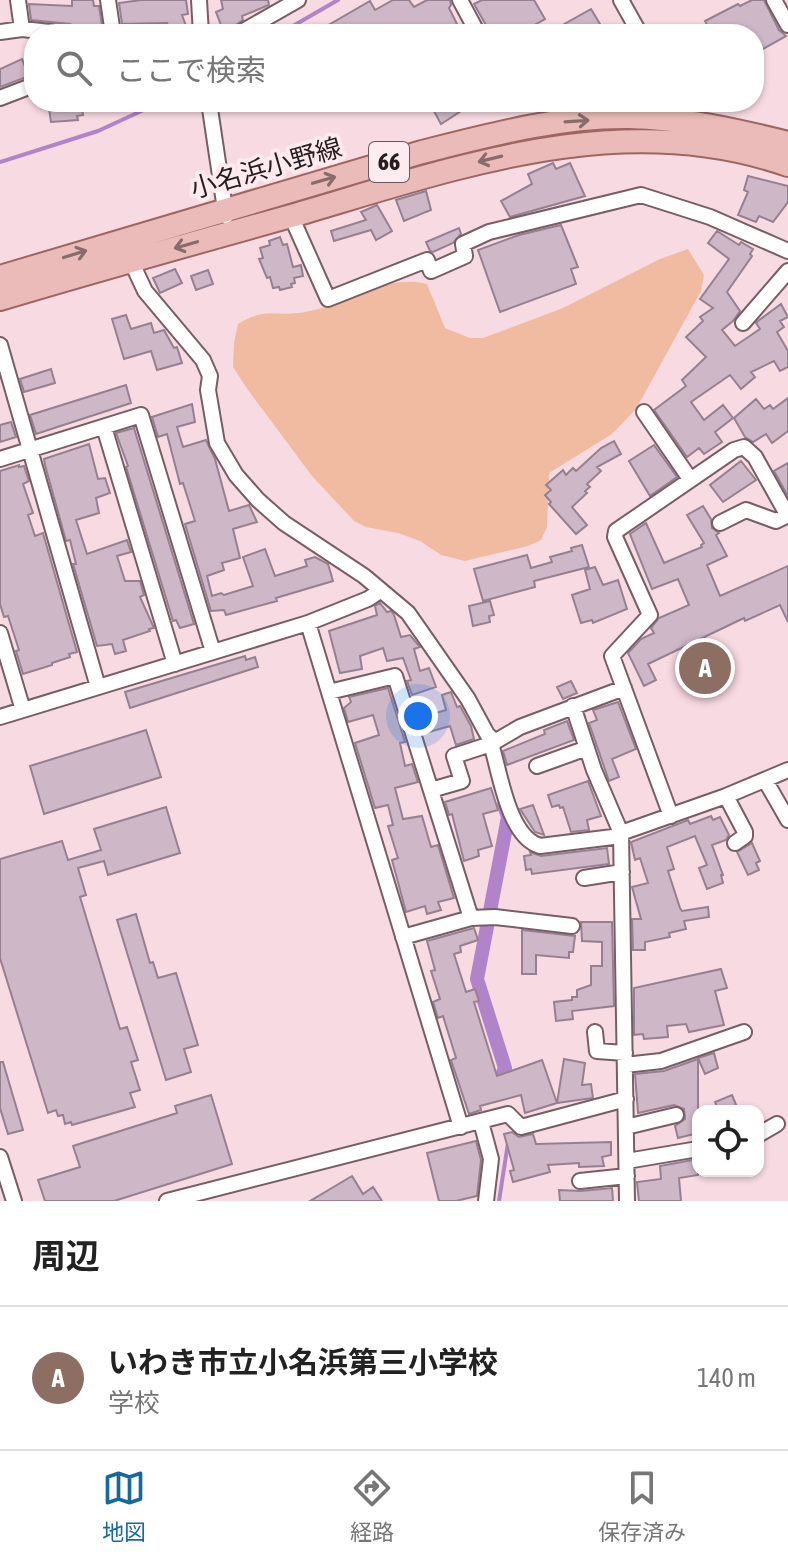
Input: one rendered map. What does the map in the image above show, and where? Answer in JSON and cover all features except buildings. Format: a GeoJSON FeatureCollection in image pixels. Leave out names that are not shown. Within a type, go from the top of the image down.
{"type":"FeatureCollection","features":[{"type":"Feature","properties":{"kind":"main road","name":"小名浜小野線"},"geometry":{"type":"LineString","coordinates":[[0,277],[223,209],[483,136],[572,121],[627,117],[681,122],[788,143]]}},
{"type":"Feature","properties":{"kind":"main road","name":"小名浜小野線"},"geometry":{"type":"LineString","coordinates":[[0,299],[429,175],[520,152],[617,141],[681,122],[788,165]]}},
{"type":"Feature","properties":{"kind":"street"},"geometry":{"type":"LineString","coordinates":[[2,34],[22,29],[18,0]]}},
{"type":"Feature","properties":{"kind":"street"},"geometry":{"type":"LineString","coordinates":[[108,0],[112,24]]}},
{"type":"Feature","properties":{"kind":"street"},"geometry":{"type":"LineString","coordinates":[[199,0],[200,24]]}},
{"type":"Feature","properties":{"kind":"street"},"geometry":{"type":"LineString","coordinates":[[256,24],[298,0]]}},
{"type":"Feature","properties":{"kind":"street"},"geometry":{"type":"LineString","coordinates":[[460,0],[473,24]]}},
{"type":"Feature","properties":{"kind":"street"},"geometry":{"type":"LineString","coordinates":[[621,0],[634,24]]}},
{"type":"Feature","properties":{"kind":"street"},"geometry":{"type":"LineString","coordinates":[[774,0],[787,20]]}},
{"type":"Feature","properties":{"kind":"street"},"geometry":{"type":"LineString","coordinates":[[0,98],[24,89]]}},
{"type":"Feature","properties":{"kind":"street"},"geometry":{"type":"LineString","coordinates":[[210,112],[223,209],[230,232]]}},
{"type":"Feature","properties":{"kind":"street"},"geometry":{"type":"LineString","coordinates":[[291,216],[328,299],[427,260],[431,271],[465,256],[463,244],[489,232],[641,195],[710,217],[788,251]]}},
{"type":"Feature","properties":{"kind":"street"},"geometry":{"type":"LineString","coordinates":[[131,261],[145,291],[203,360],[210,376],[208,390],[217,443],[236,475],[284,523],[364,576],[408,613],[468,699],[493,743],[513,821],[528,841],[540,846],[621,834],[788,770]]}},
{"type":"Feature","properties":{"kind":"street"},"geometry":{"type":"LineString","coordinates":[[743,323],[788,271]]}},
{"type":"Feature","properties":{"kind":"street"},"geometry":{"type":"LineString","coordinates":[[0,345],[98,687]]}},
{"type":"Feature","properties":{"kind":"street"},"geometry":{"type":"LineString","coordinates":[[644,412],[690,479]]}},
{"type":"Feature","properties":{"kind":"street"},"geometry":{"type":"LineString","coordinates":[[0,459],[141,415],[213,652]]}},
{"type":"Feature","properties":{"kind":"street"},"geometry":{"type":"LineString","coordinates":[[104,427],[175,664]]}},
{"type":"Feature","properties":{"kind":"street"},"geometry":{"type":"LineString","coordinates":[[671,816],[612,656],[650,615],[615,537],[616,531],[734,450],[744,447],[755,457],[788,515],[776,521],[746,510],[720,523]]}},
{"type":"Feature","properties":{"kind":"street"},"geometry":{"type":"LineString","coordinates":[[0,717],[308,623],[368,599],[380,591]]}},
{"type":"Feature","properties":{"kind":"street"},"geometry":{"type":"LineString","coordinates":[[308,623],[461,1127]]}},
{"type":"Feature","properties":{"kind":"street"},"geometry":{"type":"LineString","coordinates":[[0,633],[23,710]]}},
{"type":"Feature","properties":{"kind":"street"},"geometry":{"type":"LineString","coordinates":[[329,692],[395,676],[471,918]]}},
{"type":"Feature","properties":{"kind":"street"},"geometry":{"type":"LineString","coordinates":[[431,790],[462,781],[454,756],[493,743],[520,727],[624,688]]}},
{"type":"Feature","properties":{"kind":"street"},"geometry":{"type":"LineString","coordinates":[[573,706],[621,834],[627,1201]]}},
{"type":"Feature","properties":{"kind":"street"},"geometry":{"type":"LineString","coordinates":[[537,766],[587,748]]}},
{"type":"Feature","properties":{"kind":"street"},"geometry":{"type":"LineString","coordinates":[[765,780],[788,820]]}},
{"type":"Feature","properties":{"kind":"street"},"geometry":{"type":"LineString","coordinates":[[726,796],[745,832],[745,836],[735,843]]}},
{"type":"Feature","properties":{"kind":"street"},"geometry":{"type":"LineString","coordinates":[[584,878],[622,872]]}},
{"type":"Feature","properties":{"kind":"street"},"geometry":{"type":"LineString","coordinates":[[403,937],[471,918],[495,917],[572,926]]}},
{"type":"Feature","properties":{"kind":"street"},"geometry":{"type":"LineString","coordinates":[[595,1032],[599,1052],[625,1059],[661,1061],[744,1032]]}},
{"type":"Feature","properties":{"kind":"street"},"geometry":{"type":"LineString","coordinates":[[173,1200],[508,1114],[521,1127],[626,1099]]}},
{"type":"Feature","properties":{"kind":"street"},"geometry":{"type":"LineString","coordinates":[[626,1127],[676,1115]]}},
{"type":"Feature","properties":{"kind":"street"},"geometry":{"type":"LineString","coordinates":[[481,1122],[491,1159],[486,1201]]}},
{"type":"Feature","properties":{"kind":"street"},"geometry":{"type":"LineString","coordinates":[[764,1132],[777,1124]]}},
{"type":"Feature","properties":{"kind":"street"},"geometry":{"type":"LineString","coordinates":[[580,1181],[692,1151]]}},
{"type":"Feature","properties":{"kind":"street"},"geometry":{"type":"LineString","coordinates":[[0,1157],[14,1201]]}},
{"type":"Feature","properties":{"kind":"shaded area"},"geometry":{"type":"Polygon","coordinates":[[[688,249],[704,275],[701,291],[636,409],[612,434],[549,473],[547,527],[541,540],[528,546],[465,561],[441,555],[420,541],[398,533],[366,527],[354,521],[312,476],[233,367],[238,324],[254,316],[315,310],[378,287],[410,282],[427,284],[445,328],[470,338],[483,338],[563,308],[660,259],[688,249]]]}},
{"type":"Feature","properties":{"kind":"waterway"},"geometry":{"type":"LineString","coordinates":[[296,24],[338,0]]}},
{"type":"Feature","properties":{"kind":"waterway"},"geometry":{"type":"LineString","coordinates":[[0,162],[98,131],[139,112]]}},
{"type":"Feature","properties":{"kind":"waterway"},"geometry":{"type":"LineString","coordinates":[[496,1091],[505,1068],[477,979],[508,817],[504,805]]}},
{"type":"Feature","properties":{"kind":"waterway"},"geometry":{"type":"LineString","coordinates":[[499,1201],[508,1143]]}},
{"type":"Feature","properties":{"kind":"place","name":"いわき市立小名浜第三小学校"},"geometry":{"type":"Point","coordinates":[705,668]}}]}
